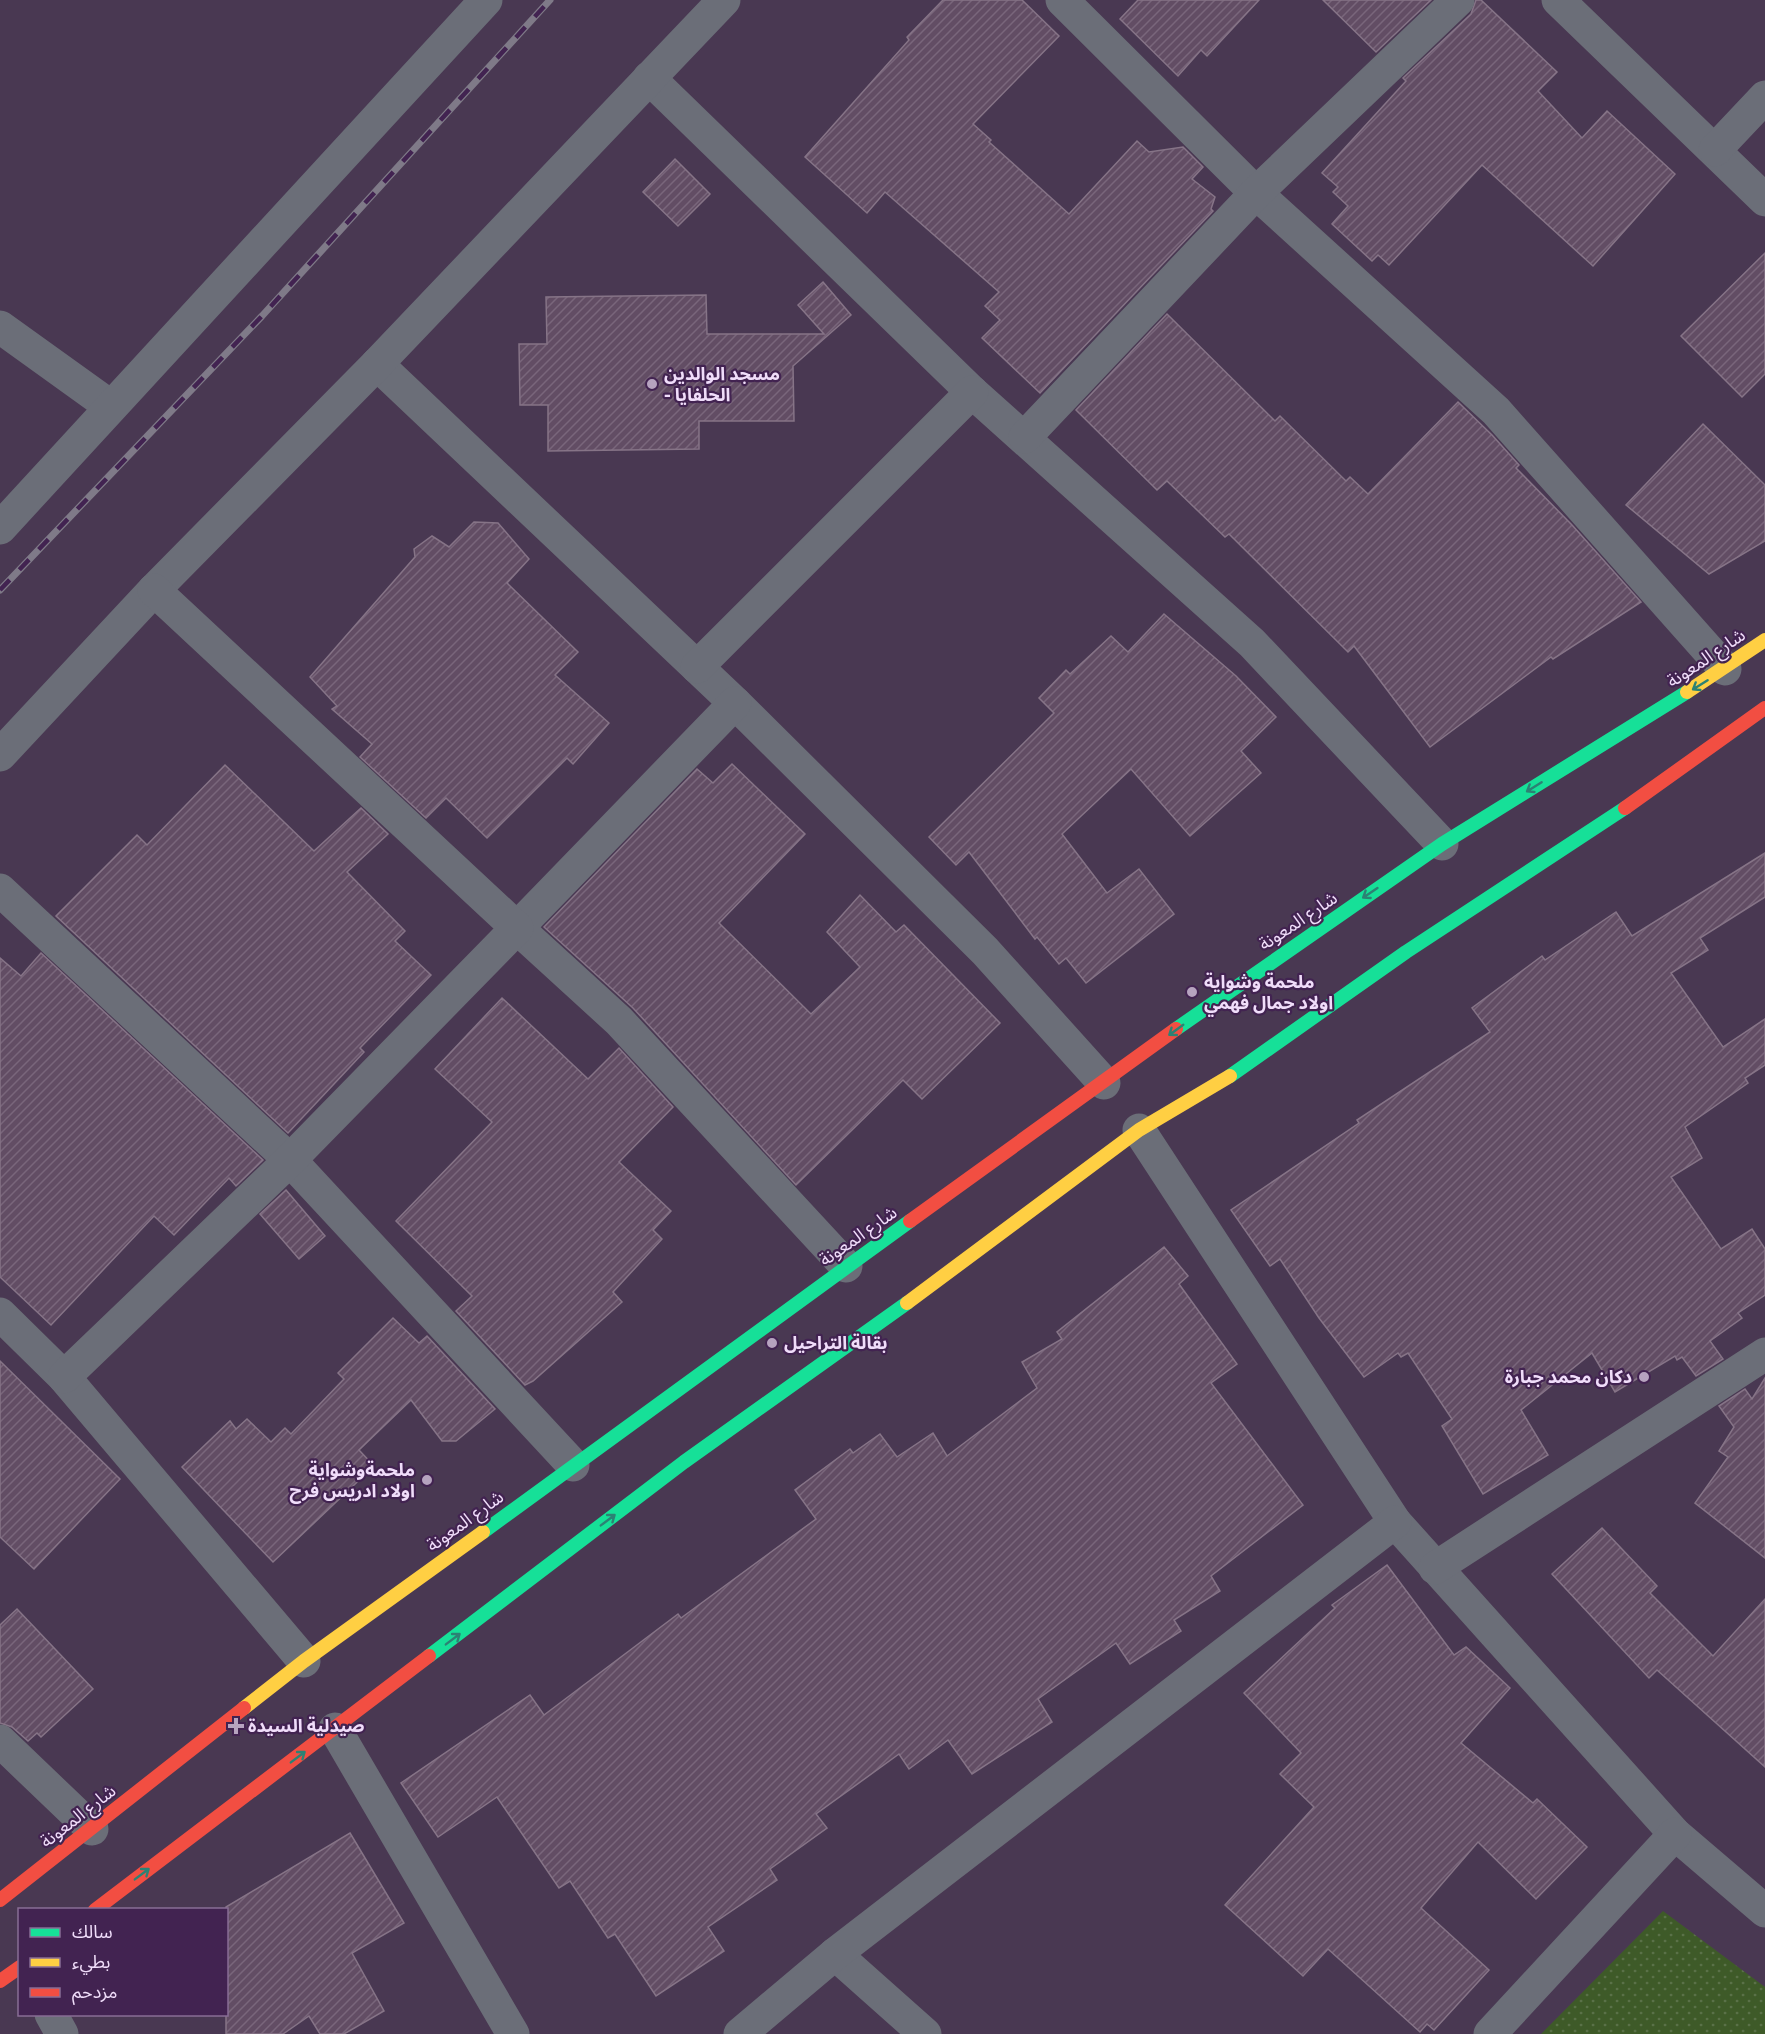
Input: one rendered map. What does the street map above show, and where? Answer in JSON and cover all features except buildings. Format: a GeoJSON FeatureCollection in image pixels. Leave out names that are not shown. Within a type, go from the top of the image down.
{"type":"FeatureCollection","features":[{"type":"Feature","properties":{"kind":"highway","name":"شارع المعونة"},"geometry":{"type":"LineString","coordinates":[[0,1900],[304,1661],[1256,971],[1442,844],[1725,669],[1765,640]]}},
{"type":"Feature","properties":{"kind":"highway"},"geometry":{"type":"LineString","coordinates":[[98,1908],[684,1462],[874,1328],[1139,1130],[1224,1080],[1406,952],[1592,833],[1765,708]]}},
{"type":"Feature","properties":{"kind":"highway"},"geometry":{"type":"LineString","coordinates":[[0,1982],[18,1968]]}},
{"type":"Feature","properties":{"kind":"street"},"geometry":{"type":"LineString","coordinates":[[0,528],[486,0]]}},
{"type":"Feature","properties":{"kind":"street"},"geometry":{"type":"LineString","coordinates":[[0,755],[154,590],[377,364],[724,0]]}},
{"type":"Feature","properties":{"kind":"street"},"geometry":{"type":"LineString","coordinates":[[1062,0],[1256,193],[1496,411],[1725,669]]}},
{"type":"Feature","properties":{"kind":"street"},"geometry":{"type":"LineString","coordinates":[[1025,437],[1256,193],[1458,0]]}},
{"type":"Feature","properties":{"kind":"street"},"geometry":{"type":"LineString","coordinates":[[1558,0],[1765,200]]}},
{"type":"Feature","properties":{"kind":"street"},"geometry":{"type":"LineString","coordinates":[[649,78],[972,392],[1025,437],[1252,643],[1442,844]]}},
{"type":"Feature","properties":{"kind":"street"},"geometry":{"type":"LineString","coordinates":[[1714,150],[1765,97]]}},
{"type":"Feature","properties":{"kind":"street"},"geometry":{"type":"LineString","coordinates":[[0,327],[110,406]]}},
{"type":"Feature","properties":{"kind":"street"},"geometry":{"type":"LineString","coordinates":[[377,364],[735,703],[985,951],[1104,1083]]}},
{"type":"Feature","properties":{"kind":"street"},"geometry":{"type":"LineString","coordinates":[[698,667],[972,392]]}},
{"type":"Feature","properties":{"kind":"street"},"geometry":{"type":"LineString","coordinates":[[154,590],[619,1021],[846,1266]]}},
{"type":"Feature","properties":{"kind":"street"},"geometry":{"type":"LineString","coordinates":[[64,1377],[290,1160],[735,703]]}},
{"type":"Feature","properties":{"kind":"street"},"geometry":{"type":"LineString","coordinates":[[0,890],[290,1160],[573,1465]]}},
{"type":"Feature","properties":{"kind":"street"},"geometry":{"type":"LineString","coordinates":[[1139,1130],[1395,1522],[1675,1834],[1765,1911]]}},
{"type":"Feature","properties":{"kind":"street"},"geometry":{"type":"LineString","coordinates":[[0,1314],[64,1377],[304,1661]]}},
{"type":"Feature","properties":{"kind":"street"},"geometry":{"type":"LineString","coordinates":[[1435,1568],[1765,1354]]}},
{"type":"Feature","properties":{"kind":"street"},"geometry":{"type":"LineString","coordinates":[[740,2034],[835,1954],[1395,1522]]}},
{"type":"Feature","properties":{"kind":"street"},"geometry":{"type":"LineString","coordinates":[[335,1729],[513,2034]]}},
{"type":"Feature","properties":{"kind":"street"},"geometry":{"type":"LineString","coordinates":[[0,1741],[92,1829]]}},
{"type":"Feature","properties":{"kind":"street"},"geometry":{"type":"LineString","coordinates":[[1490,2034],[1675,1834]]}},
{"type":"Feature","properties":{"kind":"street"},"geometry":{"type":"LineString","coordinates":[[835,1954],[925,2034]]}},
{"type":"Feature","properties":{"kind":"street"},"geometry":{"type":"LineString","coordinates":[[52,2016],[63,2034]]}},
{"type":"Feature","properties":{"kind":"green space"},"geometry":{"type":"Polygon","coordinates":[[[1663,1911],[1765,1987],[1765,2034],[1541,2034],[1663,1911]]]}},
{"type":"Feature","properties":{"kind":"railway"},"geometry":{"type":"LineString","coordinates":[[0,590],[262,316],[550,0]]}},
{"type":"Feature","properties":{"kind":"traffic: fast"},"geometry":{"type":"LineString","coordinates":[[1176,1029],[1442,844],[1687,692]]}},
{"type":"Feature","properties":{"kind":"traffic: fast"},"geometry":{"type":"LineString","coordinates":[[1230,1076],[1406,952],[1625,808]]}},
{"type":"Feature","properties":{"kind":"traffic: fast"},"geometry":{"type":"LineString","coordinates":[[483,1532],[910,1221]]}},
{"type":"Feature","properties":{"kind":"traffic: fast"},"geometry":{"type":"LineString","coordinates":[[429,1656],[684,1462],[907,1303]]}},
{"type":"Feature","properties":{"kind":"traffic: slow"},"geometry":{"type":"LineString","coordinates":[[1687,692],[1765,640]]}},
{"type":"Feature","properties":{"kind":"traffic: slow"},"geometry":{"type":"LineString","coordinates":[[907,1303],[1139,1130],[1230,1076]]}},
{"type":"Feature","properties":{"kind":"traffic: slow"},"geometry":{"type":"LineString","coordinates":[[244,1708],[304,1661],[483,1532]]}},
{"type":"Feature","properties":{"kind":"traffic: jam"},"geometry":{"type":"LineString","coordinates":[[1625,808],[1765,708]]}},
{"type":"Feature","properties":{"kind":"traffic: jam"},"geometry":{"type":"LineString","coordinates":[[910,1221],[1176,1029]]}},
{"type":"Feature","properties":{"kind":"traffic: jam"},"geometry":{"type":"LineString","coordinates":[[98,1908],[429,1656]]}},
{"type":"Feature","properties":{"kind":"traffic: jam"},"geometry":{"type":"LineString","coordinates":[[0,1900],[244,1708]]}},
{"type":"Feature","properties":{"kind":"traffic: jam"},"geometry":{"type":"LineString","coordinates":[[0,1981],[18,1968]]}},
{"type":"Feature","properties":{"kind":"place","name":"مسجد الوالدين - الحلفايا"},"geometry":{"type":"Point","coordinates":[652,384]}},
{"type":"Feature","properties":{"kind":"place","name":"ملحمة وشواية اولاد جمال فهمي"},"geometry":{"type":"Point","coordinates":[1192,992]}},
{"type":"Feature","properties":{"kind":"place","name":"بقالة التراحيل"},"geometry":{"type":"Point","coordinates":[772,1343]}},
{"type":"Feature","properties":{"kind":"place","name":"دكان محمد جبارة"},"geometry":{"type":"Point","coordinates":[1644,1377]}},
{"type":"Feature","properties":{"kind":"place","name":"ملحمةوشواية اولاد ادريس فرح"},"geometry":{"type":"Point","coordinates":[427,1480]}},
{"type":"Feature","properties":{"kind":"place","name":"صيدلية السيدة"},"geometry":{"type":"Point","coordinates":[236,1726]}}]}
